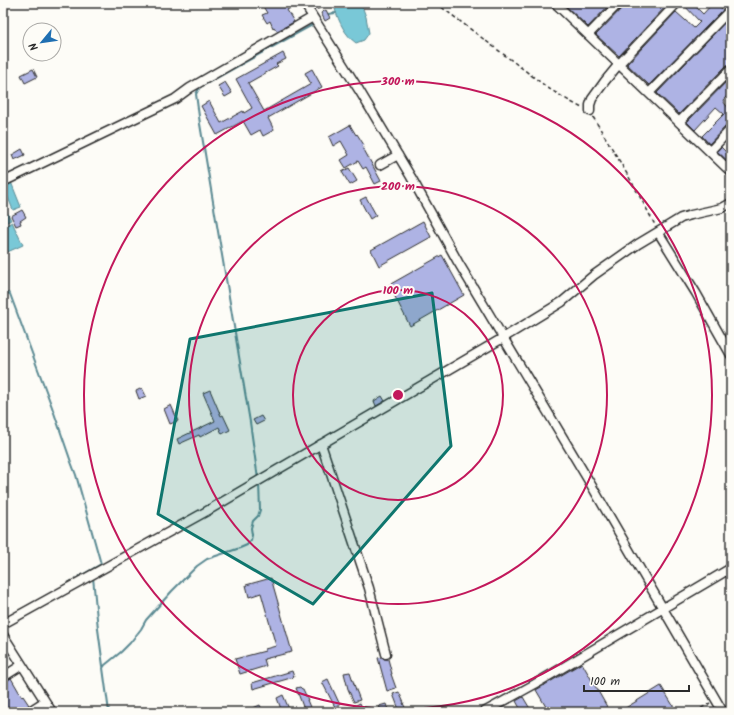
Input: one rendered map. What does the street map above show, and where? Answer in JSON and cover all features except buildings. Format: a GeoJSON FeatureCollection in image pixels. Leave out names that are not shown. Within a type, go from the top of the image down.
{"type":"FeatureCollection","features":[{"type":"Feature","properties":{"kind":"street"},"geometry":{"type":"LineString","coordinates":[[304,3],[398,155],[458,262],[723,712]]}},
{"type":"Feature","properties":{"kind":"street"},"geometry":{"type":"LineString","coordinates":[[588,35],[619,3]]}},
{"type":"Feature","properties":{"kind":"street"},"geometry":{"type":"LineString","coordinates":[[590,111],[592,99],[618,64],[677,3]]}},
{"type":"Feature","properties":{"kind":"street"},"geometry":{"type":"LineString","coordinates":[[559,4],[588,35],[731,172]]}},
{"type":"Feature","properties":{"kind":"street"},"geometry":{"type":"LineString","coordinates":[[649,93],[731,9]]}},
{"type":"Feature","properties":{"kind":"street"},"geometry":{"type":"LineString","coordinates":[[3,182],[175,99],[190,88],[311,15]]}},
{"type":"Feature","properties":{"kind":"street"},"geometry":{"type":"LineString","coordinates":[[679,122],[731,69]]}},
{"type":"Feature","properties":{"kind":"street"},"geometry":{"type":"LineString","coordinates":[[710,151],[731,129]]}},
{"type":"Feature","properties":{"kind":"street"},"geometry":{"type":"LineString","coordinates":[[380,165],[398,155]]}},
{"type":"Feature","properties":{"kind":"street"},"geometry":{"type":"LineString","coordinates":[[3,624],[207,511],[503,338],[562,302],[594,275],[638,244],[681,218],[722,208],[731,203]]}},
{"type":"Feature","properties":{"kind":"street"},"geometry":{"type":"LineString","coordinates":[[658,232],[696,293],[731,355]]}},
{"type":"Feature","properties":{"kind":"street"},"geometry":{"type":"LineString","coordinates":[[321,444],[369,588],[386,654]]}},
{"type":"Feature","properties":{"kind":"street"},"geometry":{"type":"LineString","coordinates":[[484,712],[542,680],[731,568]]}},
{"type":"Feature","properties":{"kind":"street"},"geometry":{"type":"LineString","coordinates":[[3,635],[52,712]]}},
{"type":"Feature","properties":{"kind":"street"},"geometry":{"type":"LineString","coordinates":[[3,678],[22,665]]}},
{"type":"Feature","properties":{"kind":"street"},"geometry":{"type":"LineString","coordinates":[[28,712],[44,701]]}},
{"type":"Feature","properties":{"kind":"path"},"geometry":{"type":"LineString","coordinates":[[311,15],[330,3]]}},
{"type":"Feature","properties":{"kind":"path"},"geometry":{"type":"LineString","coordinates":[[436,3],[548,88],[571,102],[590,111],[644,204],[658,232]]}},
{"type":"Feature","properties":{"kind":"path"},"geometry":{"type":"LineString","coordinates":[[695,712],[716,700]]}},
{"type":"Feature","properties":{"kind":"highlighted area"},"geometry":{"type":"Polygon","coordinates":[[[432,293],[451,446],[313,604],[158,514],[190,339],[432,293]]]}},
{"type":"Feature","properties":{"kind":"water"},"geometry":{"type":"Polygon","coordinates":[[[343,3],[361,3],[366,17],[369,33],[364,40],[356,43],[343,28],[335,9],[343,3]]]}},
{"type":"Feature","properties":{"kind":"water"},"geometry":{"type":"Polygon","coordinates":[[[11,182],[21,207],[13,210],[3,185],[11,182]]]}},
{"type":"Feature","properties":{"kind":"water"},"geometry":{"type":"Polygon","coordinates":[[[3,205],[11,220],[3,224],[3,205]]]}},
{"type":"Feature","properties":{"kind":"water"},"geometry":{"type":"Polygon","coordinates":[[[12,222],[23,245],[3,254],[3,227],[12,222]]]}},
{"type":"Feature","properties":{"kind":"waterway"},"geometry":{"type":"LineString","coordinates":[[328,14],[336,13]]}},
{"type":"Feature","properties":{"kind":"waterway"},"geometry":{"type":"LineString","coordinates":[[258,479],[196,94],[200,87],[314,24]]}},
{"type":"Feature","properties":{"kind":"waterway"},"geometry":{"type":"LineString","coordinates":[[3,294],[10,294],[52,407],[76,475],[101,564],[63,586]]}},
{"type":"Feature","properties":{"kind":"waterway"},"geometry":{"type":"LineString","coordinates":[[109,712],[103,668],[130,643],[146,620],[197,566],[207,559],[247,545],[251,540],[251,528],[253,521],[258,516],[260,510],[259,483]]}},
{"type":"Feature","properties":{"kind":"waterway"},"geometry":{"type":"LineString","coordinates":[[93,577],[103,666]]}}]}
